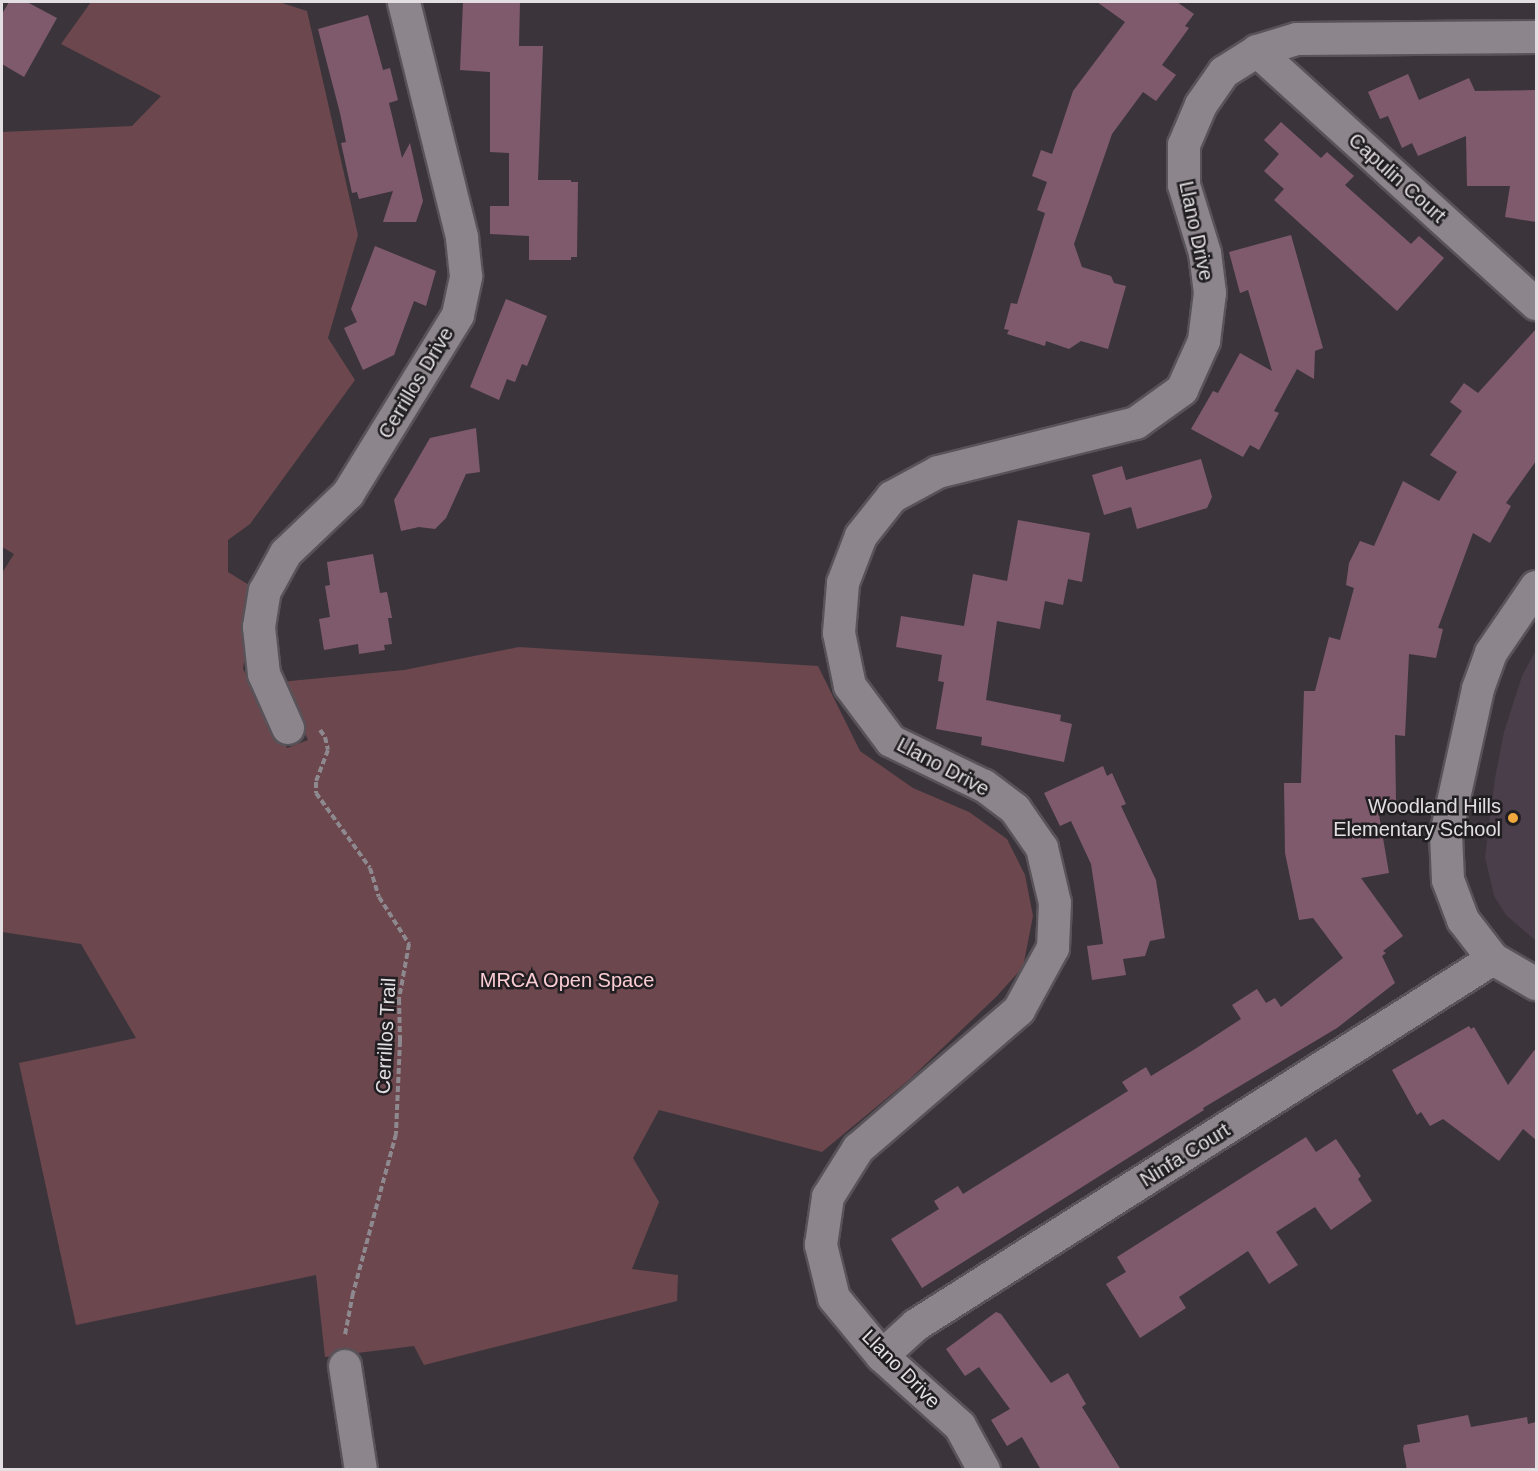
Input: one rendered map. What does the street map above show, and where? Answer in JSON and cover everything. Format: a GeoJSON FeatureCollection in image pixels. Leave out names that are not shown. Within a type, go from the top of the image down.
{"type":"FeatureCollection","features":[{"type":"Feature","properties":{"kind":"street","name":"Cerrillos Drive"},"geometry":{"type":"LineString","coordinates":[[288,728],[264,674],[259,627],[266,591],[286,553],[348,494],[458,315],[466,276],[462,237],[404,2]]}},
{"type":"Feature","properties":{"kind":"street","name":"Llano Drive"},"geometry":{"type":"LineString","coordinates":[[984,1470],[960,1426],[882,1356],[834,1298],[821,1245],[828,1197],[858,1149],[1019,1010],[1053,948],[1055,903],[1042,848],[1015,810],[984,786],[891,741],[850,686],[839,633],[843,583],[861,536],[892,497],[938,472],[1136,423],[1182,390],[1204,341],[1210,293],[1204,253],[1184,185],[1184,145],[1201,105],[1224,72],[1257,51],[1297,39],[1536,37]]}},
{"type":"Feature","properties":{"kind":"street","name":"Capulin Court"},"geometry":{"type":"LineString","coordinates":[[1257,51],[1536,304]]}},
{"type":"Feature","properties":{"kind":"street"},"geometry":{"type":"LineString","coordinates":[[1536,587],[1491,653],[1478,689],[1446,834],[1448,880],[1463,920],[1493,959],[1536,984]]}},
{"type":"Feature","properties":{"kind":"street","name":"Ninfa Court"},"geometry":{"type":"LineString","coordinates":[[882,1356],[916,1325],[1493,959]]}},
{"type":"Feature","properties":{"kind":"street"},"geometry":{"type":"LineString","coordinates":[[345,1366],[361,1470]]}},
{"type":"Feature","properties":{"kind":"path","name":"Cerrillos Trail"},"geometry":{"type":"LineString","coordinates":[[288,728],[319,730],[325,737],[328,750],[316,782],[316,793],[370,868],[378,897],[409,944],[399,999],[400,1041],[396,1134],[353,1293],[345,1331],[345,1366]]}},
{"type":"Feature","properties":{"kind":"shaded area","name":"Woodland Hills Elementary School"},"geometry":{"type":"Polygon","coordinates":[[[1536,650],[1536,941],[1506,915],[1494,896],[1485,857],[1495,778],[1504,732],[1522,676],[1536,650]]]}},
{"type":"Feature","properties":{"kind":"green space","name":"MRCA Open Space"},"geometry":{"type":"Polygon","coordinates":[[[91,2],[279,2],[307,11],[358,235],[328,338],[355,380],[250,524],[228,540],[228,572],[254,588],[243,669],[287,748],[308,740],[280,682],[404,670],[519,647],[818,666],[860,751],[913,788],[969,812],[1007,839],[1025,875],[1033,916],[1023,967],[997,996],[910,1079],[822,1152],[659,1110],[633,1158],[659,1202],[632,1269],[678,1275],[677,1301],[424,1365],[414,1346],[325,1357],[316,1275],[76,1325],[19,1063],[136,1038],[81,944],[2,932],[2,573],[14,554],[2,547],[2,132],[132,126],[161,96],[61,44],[91,2]]]}},
{"type":"Feature","properties":{"kind":"building"},"geometry":{"type":"Polygon","coordinates":[[[9,2],[27,2],[57,18],[24,77],[2,64],[2,14],[9,2]]]}},
{"type":"Feature","properties":{"kind":"building"},"geometry":{"type":"Polygon","coordinates":[[[463,2],[520,2],[519,46],[543,46],[538,180],[578,182],[577,257],[571,257],[571,260],[529,260],[529,236],[490,234],[490,206],[509,206],[509,153],[490,152],[490,72],[460,70],[463,2]]]}},
{"type":"Feature","properties":{"kind":"building"},"geometry":{"type":"Polygon","coordinates":[[[1097,2],[1177,2],[1194,14],[1185,26],[1189,28],[1162,65],[1176,75],[1156,101],[1143,92],[1112,134],[1074,244],[1082,267],[1111,276],[1114,283],[1126,286],[1108,349],[1081,341],[1069,349],[1046,341],[1045,346],[1007,334],[1009,330],[1004,329],[1011,303],[1017,304],[1045,213],[1037,210],[1047,182],[1032,176],[1041,150],[1052,154],[1073,91],[1125,22],[1097,2]]]}},
{"type":"Feature","properties":{"kind":"building"},"geometry":{"type":"Polygon","coordinates":[[[368,15],[383,70],[390,68],[398,100],[389,103],[402,158],[410,143],[423,201],[416,222],[383,222],[393,191],[359,199],[357,192],[352,193],[341,143],[346,142],[340,113],[318,29],[368,15]]]}},
{"type":"Feature","properties":{"kind":"building"},"geometry":{"type":"Polygon","coordinates":[[[1408,74],[1419,100],[1469,78],[1475,91],[1536,90],[1536,222],[1505,217],[1510,186],[1467,186],[1466,136],[1418,156],[1412,143],[1402,148],[1388,116],[1380,119],[1368,92],[1408,74]]]}},
{"type":"Feature","properties":{"kind":"building"},"geometry":{"type":"Polygon","coordinates":[[[1281,122],[1321,158],[1327,152],[1354,176],[1345,185],[1411,244],[1419,236],[1444,258],[1397,311],[1274,200],[1284,189],[1264,171],[1279,154],[1264,140],[1281,122]]]}},
{"type":"Feature","properties":{"kind":"building"},"geometry":{"type":"Polygon","coordinates":[[[1291,235],[1323,348],[1315,351],[1314,379],[1297,369],[1274,411],[1279,413],[1259,450],[1250,445],[1243,457],[1191,429],[1213,391],[1218,393],[1240,353],[1272,371],[1248,290],[1240,293],[1229,252],[1291,235]]]}},
{"type":"Feature","properties":{"kind":"building"},"geometry":{"type":"Polygon","coordinates":[[[375,246],[436,271],[426,306],[414,301],[394,355],[363,370],[344,328],[357,322],[351,309],[375,246]]]}},
{"type":"Feature","properties":{"kind":"building"},"geometry":{"type":"Polygon","coordinates":[[[506,299],[547,316],[527,366],[522,364],[515,382],[507,379],[499,400],[470,387],[506,299]]]}},
{"type":"Feature","properties":{"kind":"building"},"geometry":{"type":"Polygon","coordinates":[[[1536,329],[1536,461],[1506,503],[1511,506],[1490,543],[1473,533],[1438,628],[1443,629],[1436,658],[1409,654],[1405,736],[1395,735],[1396,801],[1390,801],[1390,808],[1378,809],[1389,873],[1361,878],[1403,936],[1383,951],[1386,953],[1382,956],[1395,983],[1337,1028],[1203,1108],[1204,1110],[922,1288],[891,1239],[939,1209],[934,1201],[958,1186],[963,1194],[1128,1091],[1122,1082],[1146,1067],[1151,1076],[1241,1019],[1232,1005],[1257,989],[1266,1003],[1275,998],[1281,1007],[1343,958],[1313,918],[1299,920],[1285,853],[1284,783],[1301,783],[1304,691],[1315,691],[1329,637],[1340,640],[1354,588],[1346,585],[1349,563],[1360,541],[1374,546],[1403,481],[1439,501],[1457,472],[1430,455],[1462,411],[1450,402],[1464,383],[1478,393],[1536,329]]]}},
{"type":"Feature","properties":{"kind":"building"},"geometry":{"type":"Polygon","coordinates":[[[476,428],[480,472],[466,474],[446,518],[435,529],[419,527],[401,531],[394,500],[430,438],[476,428]]]}},
{"type":"Feature","properties":{"kind":"building"},"geometry":{"type":"Polygon","coordinates":[[[1201,459],[1212,497],[1207,508],[1137,529],[1131,507],[1104,515],[1092,475],[1122,466],[1126,480],[1201,459]]]}},
{"type":"Feature","properties":{"kind":"building"},"geometry":{"type":"Polygon","coordinates":[[[1018,520],[1090,533],[1082,582],[1068,579],[1063,605],[1045,601],[1040,629],[997,621],[986,700],[1061,715],[1060,721],[1072,724],[1064,762],[981,745],[982,737],[936,729],[944,682],[938,681],[942,655],[896,647],[901,616],[964,626],[973,574],[1007,581],[1018,520]]]}},
{"type":"Feature","properties":{"kind":"building"},"geometry":{"type":"Polygon","coordinates":[[[373,554],[380,593],[387,592],[392,618],[388,618],[392,644],[384,645],[385,650],[359,654],[358,644],[324,650],[319,619],[330,617],[325,586],[330,585],[327,562],[373,554]]]}},
{"type":"Feature","properties":{"kind":"building"},"geometry":{"type":"Polygon","coordinates":[[[1103,766],[1107,776],[1112,773],[1126,804],[1121,806],[1156,880],[1165,938],[1150,941],[1145,956],[1123,959],[1126,975],[1092,980],[1087,946],[1103,944],[1091,864],[1071,821],[1060,826],[1044,793],[1103,766]]]}},
{"type":"Feature","properties":{"kind":"building"},"geometry":{"type":"Polygon","coordinates":[[[1469,1026],[1471,1029],[1474,1027],[1508,1085],[1536,1048],[1536,1140],[1523,1129],[1499,1161],[1443,1119],[1430,1126],[1421,1112],[1417,1115],[1392,1070],[1469,1026]]]}},
{"type":"Feature","properties":{"kind":"building"},"geometry":{"type":"Polygon","coordinates":[[[1306,1137],[1316,1152],[1336,1139],[1361,1176],[1358,1179],[1372,1201],[1331,1230],[1315,1207],[1276,1232],[1298,1265],[1269,1284],[1248,1251],[1179,1297],[1186,1308],[1140,1338],[1106,1284],[1126,1272],[1117,1257],[1306,1137]]]}},
{"type":"Feature","properties":{"kind":"building"},"geometry":{"type":"Polygon","coordinates":[[[996,1312],[1001,1314],[1051,1383],[1068,1373],[1086,1404],[1082,1407],[1121,1470],[1041,1470],[1022,1437],[1007,1446],[991,1420],[1010,1409],[979,1367],[965,1376],[946,1349],[996,1312]]]}},
{"type":"Feature","properties":{"kind":"building"},"geometry":{"type":"Polygon","coordinates":[[[1468,1415],[1471,1427],[1527,1417],[1528,1424],[1536,1422],[1536,1470],[1407,1470],[1403,1449],[1404,1445],[1420,1442],[1417,1425],[1468,1415]]]}},
{"type":"Feature","properties":{"kind":"place","name":"Woodland Hills Elementary School"},"geometry":{"type":"Point","coordinates":[1513,818]}}]}
